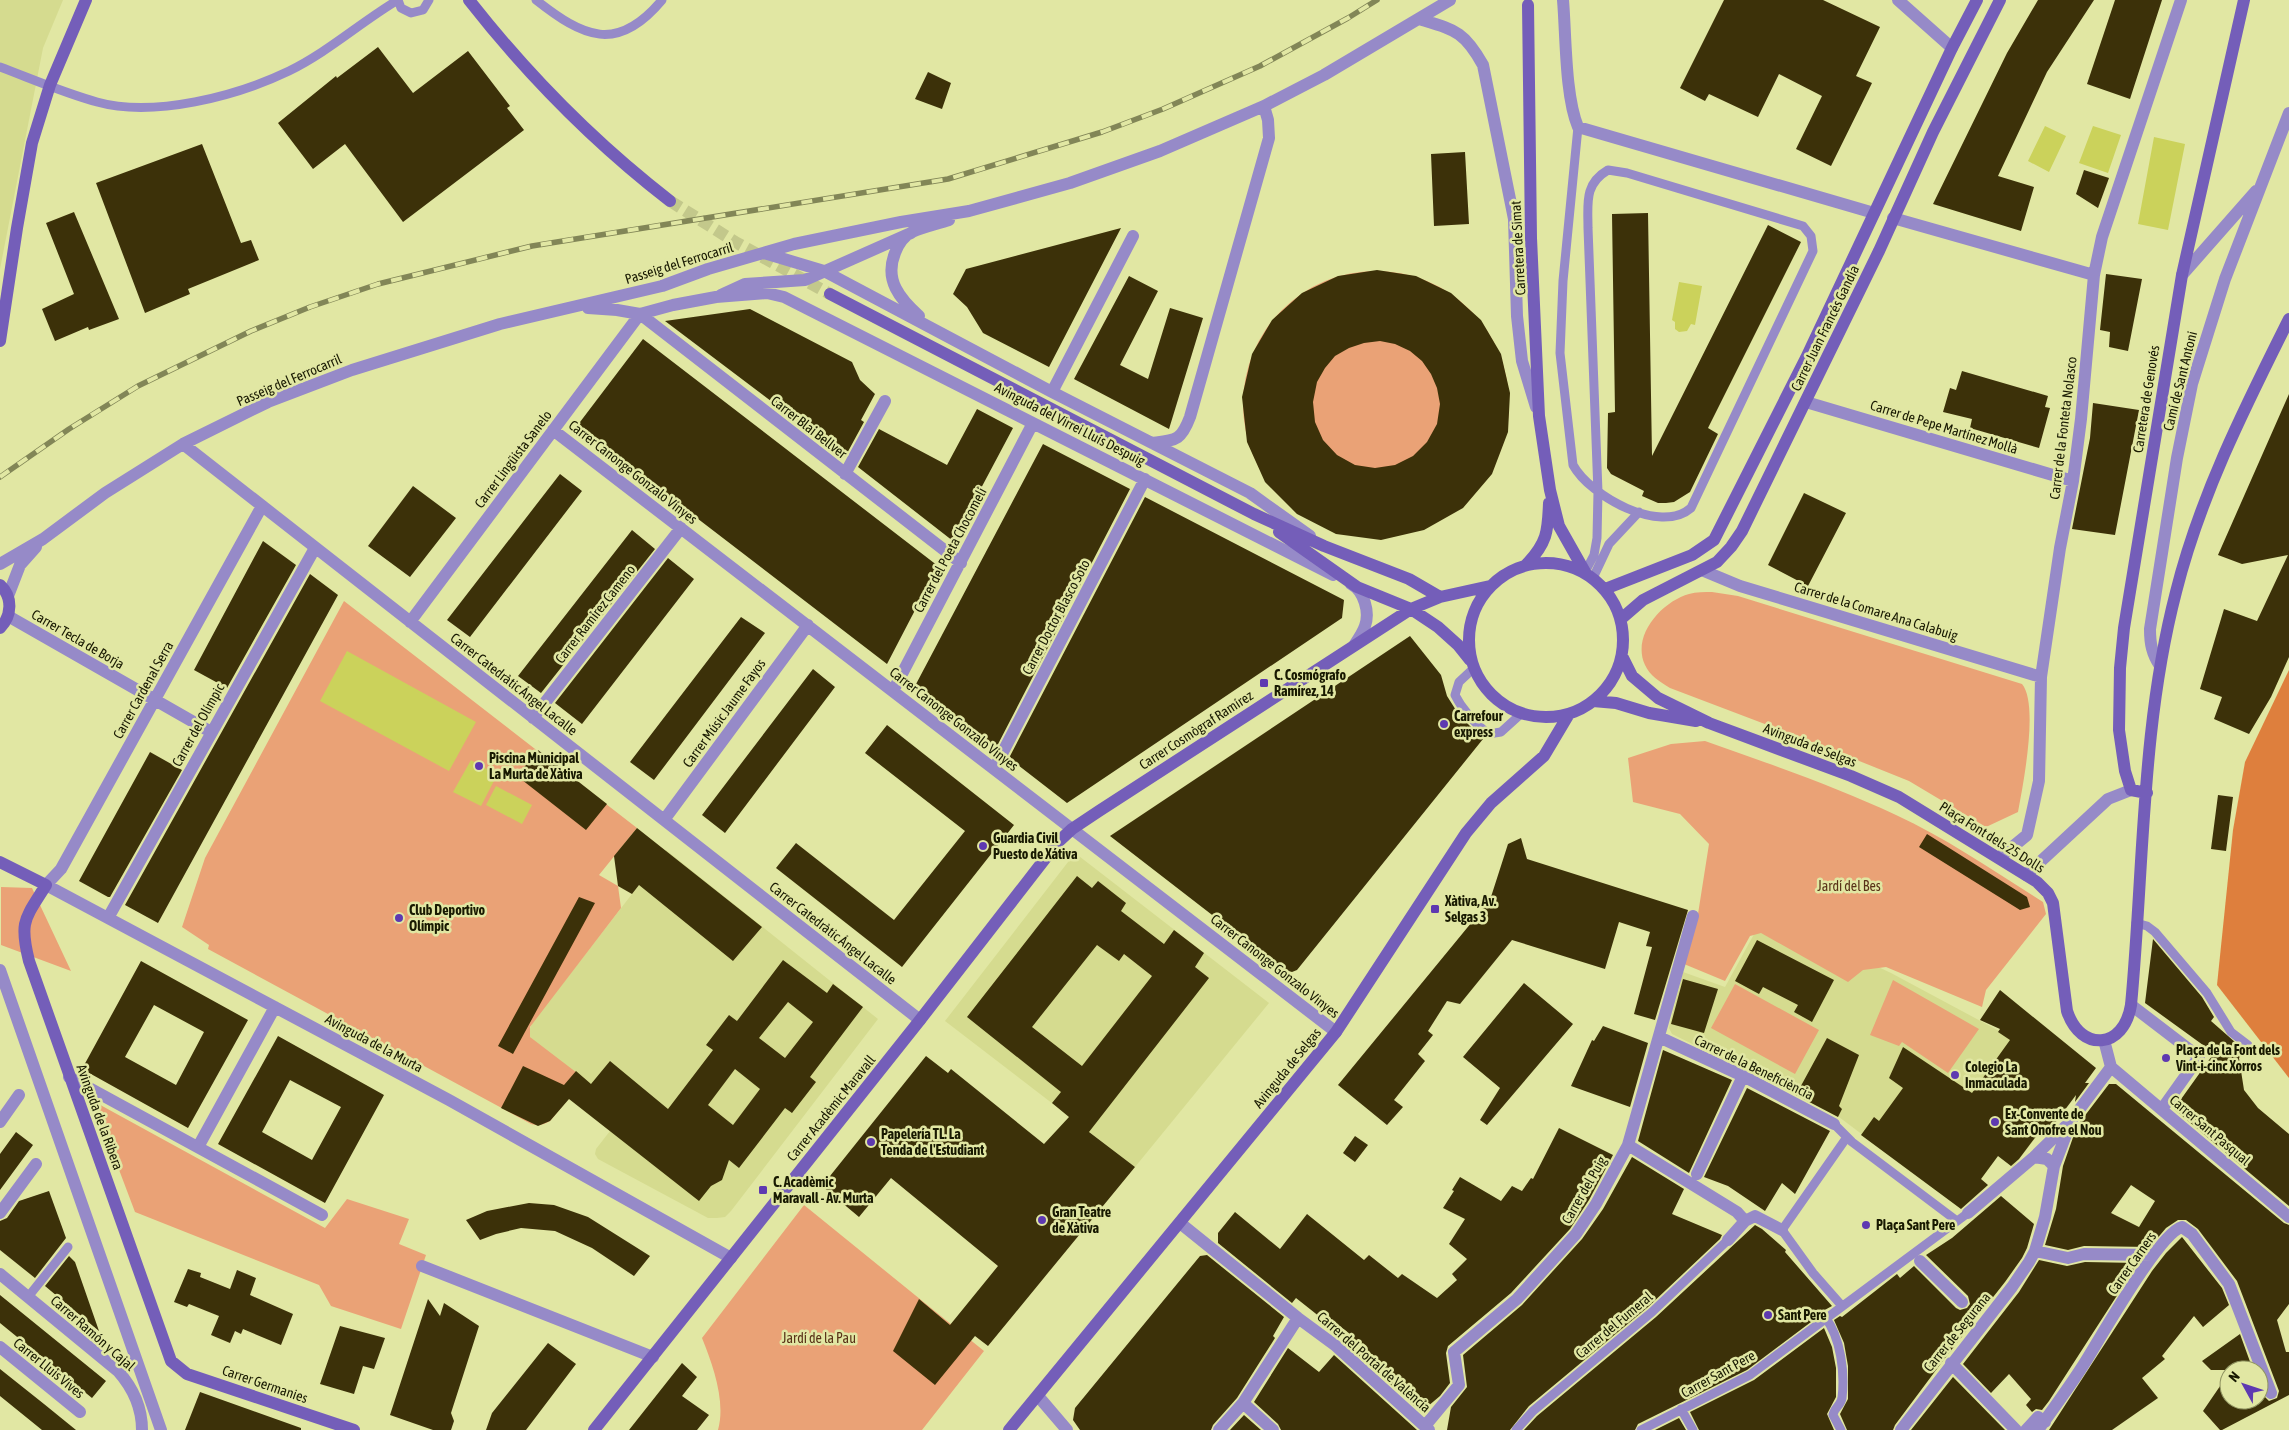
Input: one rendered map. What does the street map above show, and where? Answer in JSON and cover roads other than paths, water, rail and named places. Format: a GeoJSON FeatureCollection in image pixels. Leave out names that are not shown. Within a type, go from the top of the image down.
{"type":"FeatureCollection","features":[{"type":"Feature","properties":{"kind":"main road"},"geometry":{"type":"LineString","coordinates":[[0,341],[32,143],[50,85],[86,0]]}},
{"type":"Feature","properties":{"kind":"main road"},"geometry":{"type":"LineString","coordinates":[[469,0],[492,29],[601,144],[670,201]]}},
{"type":"Feature","properties":{"kind":"main road","name":"Carrer Juan Francés Gandía"},"geometry":{"type":"LineString","coordinates":[[1605,589],[1692,555],[1714,540],[1806,358],[1952,48],[1977,0]]}},
{"type":"Feature","properties":{"kind":"main road","name":"Carrer Juan Francés Gandía"},"geometry":{"type":"LineString","coordinates":[[1621,619],[1643,600],[1679,580],[1704,571],[1726,553],[1742,531],[1806,402],[1937,123],[2000,0]]}},
{"type":"Feature","properties":{"kind":"main road","name":"Carretera de Genovés"},"geometry":{"type":"LineString","coordinates":[[2131,790],[2125,771],[2119,730],[2124,628],[2182,276],[2244,0]]}},
{"type":"Feature","properties":{"kind":"main road","name":"Carretera de Simat"},"geometry":{"type":"LineString","coordinates":[[1528,4],[1531,238],[1539,416],[1550,490],[1559,526],[1589,575]]}},
{"type":"Feature","properties":{"kind":"main road","name":"Avinguda del Virrei Lluís Despuig"},"geometry":{"type":"LineString","coordinates":[[830,294],[1254,514],[1324,546],[1409,579],[1440,597]]}},
{"type":"Feature","properties":{"kind":"main road"},"geometry":{"type":"LineString","coordinates":[[2104,1040],[2111,1039],[2120,1032],[2128,1019],[2131,1005],[2152,722],[2160,666],[2175,593],[2198,519],[2237,425],[2289,320]]}},
{"type":"Feature","properties":{"kind":"main road","name":"Carretera de Simat"},"geometry":{"type":"LineString","coordinates":[[1526,565],[1543,544],[1548,532],[1550,490]]}},
{"type":"Feature","properties":{"kind":"main road","name":"Avinguda del Virrei Lluís Despuig"},"geometry":{"type":"LineString","coordinates":[[1254,514],[1357,588],[1411,609],[1450,637],[1473,665]]}},
{"type":"Feature","properties":{"kind":"main road"},"geometry":{"type":"LineString","coordinates":[[1556,563],[1589,575],[1605,589],[1621,619],[1624,637],[1622,656],[1616,673],[1606,688],[1593,701],[1569,714],[1549,717],[1522,713],[1510,709],[1493,697],[1480,681],[1473,665],[1468,642],[1470,622],[1478,603],[1490,586],[1506,573],[1526,565],[1556,563]]}},
{"type":"Feature","properties":{"kind":"main road"},"geometry":{"type":"LineString","coordinates":[[0,585],[8,596]]}},
{"type":"Feature","properties":{"kind":"main road"},"geometry":{"type":"LineString","coordinates":[[1440,597],[1490,586]]}},
{"type":"Feature","properties":{"kind":"main road","name":"Passeig del Ferrocarril"},"geometry":{"type":"LineString","coordinates":[[8,596],[10,606],[8,616]]}},
{"type":"Feature","properties":{"kind":"main road","name":"Carrer Cosmògraf Ramírez"},"geometry":{"type":"LineString","coordinates":[[1072,829],[1355,644],[1411,609],[1440,597]]}},
{"type":"Feature","properties":{"kind":"main road"},"geometry":{"type":"LineString","coordinates":[[0,628],[8,616]]}},
{"type":"Feature","properties":{"kind":"main road","name":"Avinguda de Selgas"},"geometry":{"type":"LineString","coordinates":[[1622,656],[1632,676],[1658,698],[1709,723],[1851,776],[1899,798]]}},
{"type":"Feature","properties":{"kind":"main road","name":"Avinguda de Selgas"},"geometry":{"type":"LineString","coordinates":[[1593,701],[1616,703],[1649,713],[1709,723]]}},
{"type":"Feature","properties":{"kind":"main road","name":"Avinguda de Selgas"},"geometry":{"type":"LineString","coordinates":[[1009,1430],[1336,1032],[1466,833],[1492,803],[1544,756],[1569,714]]}},
{"type":"Feature","properties":{"kind":"main road"},"geometry":{"type":"LineString","coordinates":[[2131,790],[2147,792]]}},
{"type":"Feature","properties":{"kind":"main road","name":"Plaça Font dels 25 Dolls"},"geometry":{"type":"LineString","coordinates":[[1899,798],[2044,887],[2054,904],[2067,1011],[2070,1020],[2080,1034],[2088,1038],[2104,1040]]}},
{"type":"Feature","properties":{"kind":"main road","name":"Carrer Acadèmic Maravall"},"geometry":{"type":"LineString","coordinates":[[594,1430],[920,1020],[1040,863],[1072,829]]}},
{"type":"Feature","properties":{"kind":"main road","name":"Avinguda de la Murta"},"geometry":{"type":"LineString","coordinates":[[0,862],[46,885]]}},
{"type":"Feature","properties":{"kind":"main road","name":"Avinguda de la Ribera"},"geometry":{"type":"LineString","coordinates":[[46,885],[24,922],[23,937],[29,961],[171,1361]]}},
{"type":"Feature","properties":{"kind":"main road","name":"Carrer Germanies"},"geometry":{"type":"LineString","coordinates":[[171,1361],[187,1374],[354,1430]]}},
{"type":"Feature","properties":{"kind":"street"},"geometry":{"type":"LineString","coordinates":[[716,297],[745,284],[805,280],[910,233],[950,220],[969,211],[1070,183],[1187,140],[1264,106],[1324,75],[1450,0]]}},
{"type":"Feature","properties":{"kind":"street"},"geometry":{"type":"LineString","coordinates":[[1563,0],[1570,90],[1574,116],[1578,127],[1874,213]]}},
{"type":"Feature","properties":{"kind":"street"},"geometry":{"type":"LineString","coordinates":[[1898,0],[1952,48]]}},
{"type":"Feature","properties":{"kind":"street","name":"Carrer de la Fonteta Nolasco"},"geometry":{"type":"LineString","coordinates":[[1999,858],[2027,835],[2039,781],[2042,677],[2060,548],[2073,481],[2081,419],[2094,275],[2102,236],[2182,0]]}},
{"type":"Feature","properties":{"kind":"street"},"geometry":{"type":"LineString","coordinates":[[1419,19],[1453,29],[1470,43],[1483,65],[1514,219],[1517,316],[1522,361],[1539,416]]}},
{"type":"Feature","properties":{"kind":"street"},"geometry":{"type":"LineString","coordinates":[[1152,443],[1176,440],[1184,432],[1190,417],[1269,138],[1268,120],[1264,106]]}},
{"type":"Feature","properties":{"kind":"street","name":"Camí de Sant Antoni"},"geometry":{"type":"LineString","coordinates":[[2160,666],[2154,657],[2150,645],[2150,630],[2185,415],[2213,316],[2260,186],[2289,113]]}},
{"type":"Feature","properties":{"kind":"street"},"geometry":{"type":"LineString","coordinates":[[2182,276],[2260,186]]}},
{"type":"Feature","properties":{"kind":"street","name":"Passeig del Ferrocarril"},"geometry":{"type":"LineString","coordinates":[[0,564],[43,539],[104,493],[183,444],[268,402],[352,370],[500,324],[662,286],[764,253],[856,231],[969,211]]}},
{"type":"Feature","properties":{"kind":"street"},"geometry":{"type":"LineString","coordinates":[[1893,218],[2094,275]]}},
{"type":"Feature","properties":{"kind":"street"},"geometry":{"type":"LineString","coordinates":[[910,233],[895,250],[890,271],[901,299],[933,329]]}},
{"type":"Feature","properties":{"kind":"street"},"geometry":{"type":"LineString","coordinates":[[1052,392],[1133,236]]}},
{"type":"Feature","properties":{"kind":"street","name":"Avinguda del Virrei Lluís Despuig"},"geometry":{"type":"LineString","coordinates":[[764,253],[824,272],[1052,392],[1250,493],[1324,546]]}},
{"type":"Feature","properties":{"kind":"street","name":"Passeig del Ferrocarril"},"geometry":{"type":"LineString","coordinates":[[573,308],[617,310],[640,314],[673,305],[716,297],[767,293]]}},
{"type":"Feature","properties":{"kind":"street","name":"Avinguda del Virrei Lluís Despuig"},"geometry":{"type":"LineString","coordinates":[[767,293],[784,297],[816,311],[1357,588]]}},
{"type":"Feature","properties":{"kind":"street","name":"Carrer Lingüista Sanelo"},"geometry":{"type":"LineString","coordinates":[[410,622],[640,314]]}},
{"type":"Feature","properties":{"kind":"street","name":"Carrer Blai Bellver"},"geometry":{"type":"LineString","coordinates":[[640,314],[961,563]]}},
{"type":"Feature","properties":{"kind":"street"},"geometry":{"type":"LineString","coordinates":[[845,474],[885,401]]}},
{"type":"Feature","properties":{"kind":"street","name":"Carrer de Pepe Martínez Mollà"},"geometry":{"type":"LineString","coordinates":[[1806,402],[2073,481]]}},
{"type":"Feature","properties":{"kind":"street","name":"Carrer del Poeta Chocomeli"},"geometry":{"type":"LineString","coordinates":[[893,690],[1033,423]]}},
{"type":"Feature","properties":{"kind":"street","name":"Carrer Canonge Gonzalo Vinyes"},"geometry":{"type":"LineString","coordinates":[[553,430],[1336,1032]]}},
{"type":"Feature","properties":{"kind":"street","name":"Carrer Catedràtic Ángel Lacalle"},"geometry":{"type":"LineString","coordinates":[[183,444],[920,1020]]}},
{"type":"Feature","properties":{"kind":"street","name":"Carrer Doctor Blasco Soto"},"geometry":{"type":"LineString","coordinates":[[994,769],[1145,479]]}},
{"type":"Feature","properties":{"kind":"street","name":"Carrer Cardenal Serra"},"geometry":{"type":"LineString","coordinates":[[46,885],[62,869],[262,506]]}},
{"type":"Feature","properties":{"kind":"street","name":"Carrer Ramírez Cameno"},"geometry":{"type":"LineString","coordinates":[[533,718],[681,528]]}},
{"type":"Feature","properties":{"kind":"street","name":"Passeig del Ferrocarril"},"geometry":{"type":"LineString","coordinates":[[8,596],[20,565],[43,539]]}},
{"type":"Feature","properties":{"kind":"street","name":"Carrer del Olímpic"},"geometry":{"type":"LineString","coordinates":[[108,918],[315,548]]}},
{"type":"Feature","properties":{"kind":"street","name":"Carrer de la Comare Ana Calabuig"},"geometry":{"type":"LineString","coordinates":[[1704,571],[1746,588],[2042,677]]}},
{"type":"Feature","properties":{"kind":"street"},"geometry":{"type":"LineString","coordinates":[[1355,644],[1365,627],[1367,617],[1366,607],[1357,588]]}},
{"type":"Feature","properties":{"kind":"street","name":"Carrer Tecla de Borja"},"geometry":{"type":"LineString","coordinates":[[8,616],[211,732]]}},
{"type":"Feature","properties":{"kind":"street","name":"Carrer Músic Jaume Fayos"},"geometry":{"type":"LineString","coordinates":[[664,820],[808,625]]}},
{"type":"Feature","properties":{"kind":"street"},"geometry":{"type":"LineString","coordinates":[[2026,875],[2108,799],[2131,790]]}},
{"type":"Feature","properties":{"kind":"street","name":"Avinguda de la Murta"},"geometry":{"type":"LineString","coordinates":[[46,885],[449,1100],[731,1258]]}},
{"type":"Feature","properties":{"kind":"street","name":"Carrer del Puig"},"geometry":{"type":"LineString","coordinates":[[1427,1428],[1459,1385],[1454,1352],[1517,1299],[1576,1234],[1587,1220],[1629,1146],[1693,916]]}},
{"type":"Feature","properties":{"kind":"street"},"geometry":{"type":"LineString","coordinates":[[0,970],[161,1430]]}},
{"type":"Feature","properties":{"kind":"street"},"geometry":{"type":"LineString","coordinates":[[2131,1005],[2199,1057],[2162,1109]]}},
{"type":"Feature","properties":{"kind":"street"},"geometry":{"type":"LineString","coordinates":[[198,1148],[275,1007]]}},
{"type":"Feature","properties":{"kind":"street","name":"Carrer de la Beneficiència"},"geometry":{"type":"LineString","coordinates":[[1659,1037],[1744,1076],[1834,1124]]}},
{"type":"Feature","properties":{"kind":"street"},"geometry":{"type":"LineString","coordinates":[[1968,1213],[2034,1157],[2070,1122],[2112,1066],[2104,1040]]}},
{"type":"Feature","properties":{"kind":"street","name":"Carrer Sant Pasqual"},"geometry":{"type":"LineString","coordinates":[[2112,1066],[2289,1217]]}},
{"type":"Feature","properties":{"kind":"street"},"geometry":{"type":"LineString","coordinates":[[1697,1174],[1744,1076]]}},
{"type":"Feature","properties":{"kind":"street"},"geometry":{"type":"LineString","coordinates":[[69,1077],[322,1216]]}},
{"type":"Feature","properties":{"kind":"street"},"geometry":{"type":"LineString","coordinates":[[0,1122],[19,1095]]}},
{"type":"Feature","properties":{"kind":"street","name":"Carrer de Segurana"},"geometry":{"type":"LineString","coordinates":[[1901,1430],[1951,1363],[2012,1287],[2035,1251],[2045,1217],[2054,1166],[2070,1122]]}},
{"type":"Feature","properties":{"kind":"street"},"geometry":{"type":"LineString","coordinates":[[1629,1146],[1737,1212],[1744,1221]]}},
{"type":"Feature","properties":{"kind":"street"},"geometry":{"type":"LineString","coordinates":[[2034,1157],[2047,1159],[2054,1166]]}},
{"type":"Feature","properties":{"kind":"street"},"geometry":{"type":"LineString","coordinates":[[0,1213],[36,1164]]}},
{"type":"Feature","properties":{"kind":"street"},"geometry":{"type":"LineString","coordinates":[[1728,1240],[1744,1221],[1755,1216],[1782,1230]]}},
{"type":"Feature","properties":{"kind":"street","name":"Carrer del Portal de València"},"geometry":{"type":"LineString","coordinates":[[1180,1222],[1298,1318],[1336,1346],[1427,1428]]}},
{"type":"Feature","properties":{"kind":"street","name":"Carrer Carners"},"geometry":{"type":"LineString","coordinates":[[2041,1426],[2153,1255],[2178,1228],[2186,1228],[2192,1234],[2229,1284],[2271,1393]]}},
{"type":"Feature","properties":{"kind":"street"},"geometry":{"type":"LineString","coordinates":[[2035,1251],[2068,1258],[2084,1254],[2153,1255]]}},
{"type":"Feature","properties":{"kind":"street"},"geometry":{"type":"LineString","coordinates":[[1920,1261],[1962,1302]]}},
{"type":"Feature","properties":{"kind":"street"},"geometry":{"type":"LineString","coordinates":[[422,1266],[653,1357]]}},
{"type":"Feature","properties":{"kind":"street","name":"Carrer Ramón y Cajal"},"geometry":{"type":"LineString","coordinates":[[0,1274],[118,1371],[131,1386],[141,1414],[142,1430]]}},
{"type":"Feature","properties":{"kind":"street","name":"Carrer del Portal de València"},"geometry":{"type":"LineString","coordinates":[[1219,1430],[1243,1403],[1298,1318]]}},
{"type":"Feature","properties":{"kind":"street","name":"Carrer Lluis Vives"},"geometry":{"type":"LineString","coordinates":[[0,1347],[80,1412]]}},
{"type":"Feature","properties":{"kind":"street"},"geometry":{"type":"LineString","coordinates":[[1951,1363],[2016,1430]]}},
{"type":"Feature","properties":{"kind":"street"},"geometry":{"type":"LineString","coordinates":[[1038,1396],[1067,1430]]}},
{"type":"Feature","properties":{"kind":"street"},"geometry":{"type":"LineString","coordinates":[[1243,1403],[1273,1430]]}},
{"type":"Feature","properties":{"kind":"street"},"geometry":{"type":"LineString","coordinates":[[2026,1430],[2038,1417],[2041,1426]]}},
{"type":"Feature","properties":{"kind":"lane"},"geometry":{"type":"LineString","coordinates":[[0,67],[98,103],[136,107],[189,104],[242,91],[290,71],[398,0],[401,8],[411,13],[423,10],[429,0]]}},
{"type":"Feature","properties":{"kind":"lane"},"geometry":{"type":"LineString","coordinates":[[536,0],[560,19],[578,30],[612,35],[629,29],[644,18],[662,0]]}},
{"type":"Feature","properties":{"kind":"lane"},"geometry":{"type":"LineString","coordinates":[[1578,127],[1563,281],[1560,352],[1574,465],[1583,480],[1598,492],[1639,512],[1666,518],[1685,513],[1697,499],[1809,264],[1813,251],[1811,236],[1803,226],[1627,173],[1608,170],[1591,185],[1588,198],[1588,228],[1598,492],[1597,538],[1589,575]]}},
{"type":"Feature","properties":{"kind":"lane"},"geometry":{"type":"LineString","coordinates":[[1589,575],[1609,544],[1639,512]]}},
{"type":"Feature","properties":{"kind":"lane"},"geometry":{"type":"LineString","coordinates":[[1473,665],[1460,682],[1455,694],[1462,708],[1475,723],[1488,734],[1500,732],[1522,713]]}},
{"type":"Feature","properties":{"kind":"lane"},"geometry":{"type":"LineString","coordinates":[[2136,924],[2147,926],[2155,932],[2207,993],[2232,1032],[2248,1045]]}},
{"type":"Feature","properties":{"kind":"lane"},"geometry":{"type":"LineString","coordinates":[[1834,1124],[1847,1137],[1957,1221]]}},
{"type":"Feature","properties":{"kind":"lane"},"geometry":{"type":"LineString","coordinates":[[1842,1306],[1813,1274],[1782,1230],[1847,1137]]}},
{"type":"Feature","properties":{"kind":"lane"},"geometry":{"type":"LineString","coordinates":[[1841,1430],[1833,1415],[1842,1398],[1840,1352],[1832,1326],[1826,1317],[1968,1213]]}},
{"type":"Feature","properties":{"kind":"lane","name":"Carrer del Fumeral"},"geometry":{"type":"LineString","coordinates":[[1516,1430],[1533,1411],[1652,1312],[1728,1240]]}},
{"type":"Feature","properties":{"kind":"lane"},"geometry":{"type":"LineString","coordinates":[[28,1297],[68,1248]]}},
{"type":"Feature","properties":{"kind":"lane","name":"Carrer Sant Pere"},"geometry":{"type":"LineString","coordinates":[[1641,1430],[1750,1375],[1826,1317]]}},
{"type":"Feature","properties":{"kind":"lane"},"geometry":{"type":"LineString","coordinates":[[1682,1409],[1693,1430]]}},
{"type":"Feature","properties":{"kind":"tunnel"},"geometry":{"type":"LineString","coordinates":[[670,201],[737,243],[830,294]]}},
{"type":"Feature","properties":{"kind":"railway"},"geometry":{"type":"LineString","coordinates":[[0,477],[69,429],[138,386],[251,331],[310,307],[378,284],[532,246],[948,179],[1102,132],[1163,109],[1260,66],[1377,0]]}},
{"type":"Feature","properties":{"kind":"place","name":"C. Cosmógrafo Ramírez, 14"},"geometry":{"type":"Point","coordinates":[1264,683]}},
{"type":"Feature","properties":{"kind":"place","name":"Carrefour express"},"geometry":{"type":"Point","coordinates":[1444,724]}},
{"type":"Feature","properties":{"kind":"place","name":"Piscina Municipal La Murta de Xàtiva"},"geometry":{"type":"Point","coordinates":[479,766]}},
{"type":"Feature","properties":{"kind":"place","name":"Guardia Civil Puesto de Xátiva"},"geometry":{"type":"Point","coordinates":[983,846]}},
{"type":"Feature","properties":{"kind":"place","name":"Xàtiva, Av. Selgas 3"},"geometry":{"type":"Point","coordinates":[1435,909]}},
{"type":"Feature","properties":{"kind":"place","name":"Club Deportivo Olímpic"},"geometry":{"type":"Point","coordinates":[399,918]}},
{"type":"Feature","properties":{"kind":"place","name":"Plaça de la Font dels Vint-i-cinc Xorros"},"geometry":{"type":"Point","coordinates":[2166,1058]}},
{"type":"Feature","properties":{"kind":"place","name":"Colegio La Inmaculada"},"geometry":{"type":"Point","coordinates":[1955,1075]}},
{"type":"Feature","properties":{"kind":"place","name":"Ex-Convente de Sant Onofre el Nou"},"geometry":{"type":"Point","coordinates":[1995,1122]}},
{"type":"Feature","properties":{"kind":"place","name":"Papelería TL. La Tenda de l'Estudiant"},"geometry":{"type":"Point","coordinates":[871,1142]}},
{"type":"Feature","properties":{"kind":"place","name":"C. Acadèmic Maravall - Av. Murta"},"geometry":{"type":"Point","coordinates":[763,1190]}},
{"type":"Feature","properties":{"kind":"place","name":"Gran Teatre de Xàtiva"},"geometry":{"type":"Point","coordinates":[1042,1220]}},
{"type":"Feature","properties":{"kind":"place","name":"Plaça Sant Pere"},"geometry":{"type":"Point","coordinates":[1866,1225]}},
{"type":"Feature","properties":{"kind":"place","name":"Sant Pere"},"geometry":{"type":"Point","coordinates":[1768,1315]}},
{"type":"Feature","properties":{"kind":"park label","name":"Jardí del Bes"},"geometry":{"type":"Point","coordinates":[1849,886]}},
{"type":"Feature","properties":{"kind":"park label","name":"Jardí de la Pau"},"geometry":{"type":"Point","coordinates":[819,1338]}}]}
